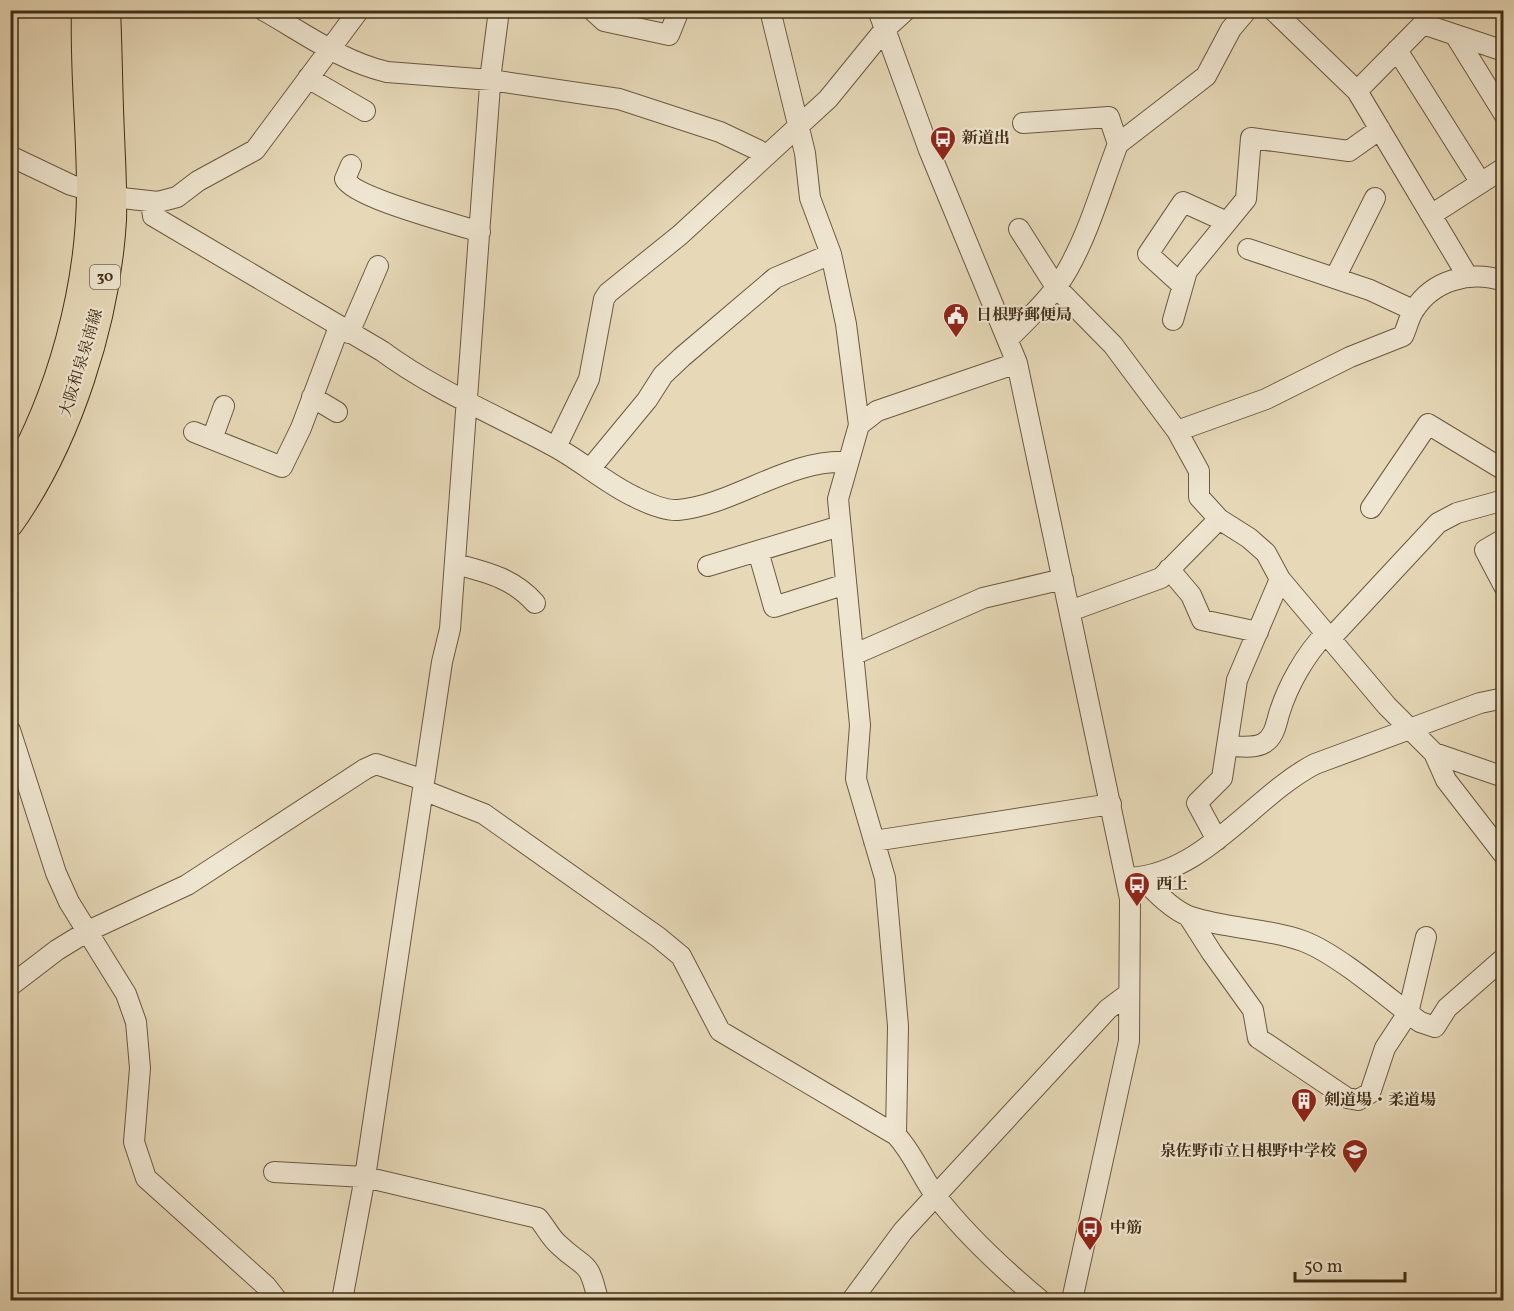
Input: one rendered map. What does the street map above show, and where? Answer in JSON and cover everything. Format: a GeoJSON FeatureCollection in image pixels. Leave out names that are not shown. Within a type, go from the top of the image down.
{"type":"FeatureCollection","features":[{"type":"Feature","properties":{"kind":"main road","name":"大阪和泉泉南線"},"geometry":{"type":"LineString","coordinates":[[10,524],[44,468],[79,385],[95,328],[106,275],[102,194],[84,10]]}},
{"type":"Feature","properties":{"kind":"main road","name":"大阪和泉泉南線"},"geometry":{"type":"LineString","coordinates":[[10,482],[44,417],[60,371],[102,194],[108,10]]}},
{"type":"Feature","properties":{"kind":"street"},"geometry":{"type":"LineString","coordinates":[[263,10],[344,58],[387,72],[491,80],[619,99],[720,132],[758,150],[764,157]]}},
{"type":"Feature","properties":{"kind":"street"},"geometry":{"type":"LineString","coordinates":[[10,156],[102,194],[151,202],[177,197],[198,181],[255,150],[359,10]]}},
{"type":"Feature","properties":{"kind":"street"},"geometry":{"type":"LineString","coordinates":[[342,1300],[365,1177],[423,785],[442,663],[450,629],[491,80],[499,10]]}},
{"type":"Feature","properties":{"kind":"street"},"geometry":{"type":"LineString","coordinates":[[592,10],[604,21],[669,34],[679,10]]}},
{"type":"Feature","properties":{"kind":"street"},"geometry":{"type":"LineString","coordinates":[[770,10],[805,153],[810,198],[831,254],[846,324],[859,425],[838,500],[860,725],[856,779],[885,878],[898,1026],[896,1135]]}},
{"type":"Feature","properties":{"kind":"street"},"geometry":{"type":"LineString","coordinates":[[556,447],[589,379],[604,299],[608,293],[680,234],[828,99],[881,20],[906,10]]}},
{"type":"Feature","properties":{"kind":"street"},"geometry":{"type":"LineString","coordinates":[[1008,339],[1056,287],[1083,239],[1118,144],[1206,76],[1231,30],[1247,10]]}},
{"type":"Feature","properties":{"kind":"street"},"geometry":{"type":"LineString","coordinates":[[1273,10],[1357,91],[1468,277]]}},
{"type":"Feature","properties":{"kind":"street"},"geometry":{"type":"LineString","coordinates":[[881,20],[929,150],[1017,363],[1111,804],[1134,878],[1128,994],[1129,1041],[1072,1300]]}},
{"type":"Feature","properties":{"kind":"street"},"geometry":{"type":"LineString","coordinates":[[1357,91],[1423,24],[1503,51]]}},
{"type":"Feature","properties":{"kind":"street"},"geometry":{"type":"LineString","coordinates":[[1455,35],[1503,114]]}},
{"type":"Feature","properties":{"kind":"street"},"geometry":{"type":"LineString","coordinates":[[1397,50],[1480,183]]}},
{"type":"Feature","properties":{"kind":"street"},"geometry":{"type":"LineString","coordinates":[[308,78],[365,111]]}},
{"type":"Feature","properties":{"kind":"street"},"geometry":{"type":"LineString","coordinates":[[1023,123],[1109,117],[1118,144]]}},
{"type":"Feature","properties":{"kind":"street"},"geometry":{"type":"LineString","coordinates":[[1173,320],[1187,271],[1246,199],[1251,138],[1349,151],[1380,129]]}},
{"type":"Feature","properties":{"kind":"street"},"geometry":{"type":"LineString","coordinates":[[351,165],[345,179],[351,187],[383,201],[480,232]]}},
{"type":"Feature","properties":{"kind":"street"},"geometry":{"type":"LineString","coordinates":[[1431,215],[1503,168]]}},
{"type":"Feature","properties":{"kind":"street"},"geometry":{"type":"LineString","coordinates":[[1335,278],[1375,198]]}},
{"type":"Feature","properties":{"kind":"street"},"geometry":{"type":"LineString","coordinates":[[151,202],[153,216],[407,370],[556,447],[634,497],[675,510],[695,508],[808,467],[848,462]]}},
{"type":"Feature","properties":{"kind":"street"},"geometry":{"type":"LineString","coordinates":[[1182,285],[1148,254],[1183,202],[1227,222]]}},
{"type":"Feature","properties":{"kind":"street"},"geometry":{"type":"LineString","coordinates":[[1019,229],[1056,287],[1113,345],[1177,431],[1200,471],[1199,496],[1219,519],[1249,538],[1266,553],[1281,579],[1387,706],[1434,753],[1446,780],[1503,855]]}},
{"type":"Feature","properties":{"kind":"street"},"geometry":{"type":"LineString","coordinates":[[1248,249],[1370,290],[1413,310]]}},
{"type":"Feature","properties":{"kind":"street"},"geometry":{"type":"LineString","coordinates":[[590,469],[647,400],[663,375],[682,357],[775,278],[831,254]]}},
{"type":"Feature","properties":{"kind":"street"},"geometry":{"type":"LineString","coordinates":[[224,406],[203,436],[282,467],[344,330],[378,266]]}},
{"type":"Feature","properties":{"kind":"street"},"geometry":{"type":"LineString","coordinates":[[1177,431],[1266,399],[1350,357],[1403,336],[1413,310],[1438,284],[1468,277],[1503,281]]}},
{"type":"Feature","properties":{"kind":"street"},"geometry":{"type":"LineString","coordinates":[[859,425],[877,411],[1017,363]]}},
{"type":"Feature","properties":{"kind":"street"},"geometry":{"type":"LineString","coordinates":[[312,398],[337,412]]}},
{"type":"Feature","properties":{"kind":"street"},"geometry":{"type":"LineString","coordinates":[[1371,508],[1428,424],[1503,470]]}},
{"type":"Feature","properties":{"kind":"street"},"geometry":{"type":"LineString","coordinates":[[1227,746],[1252,747],[1263,744],[1272,737],[1282,704],[1295,677],[1329,636],[1438,523],[1457,513],[1503,500]]}},
{"type":"Feature","properties":{"kind":"street"},"geometry":{"type":"LineString","coordinates":[[1070,611],[1161,578],[1219,519]]}},
{"type":"Feature","properties":{"kind":"street"},"geometry":{"type":"LineString","coordinates":[[708,566],[840,525]]}},
{"type":"Feature","properties":{"kind":"street"},"geometry":{"type":"LineString","coordinates":[[1503,539],[1485,550],[1503,586]]}},
{"type":"Feature","properties":{"kind":"street"},"geometry":{"type":"LineString","coordinates":[[758,551],[774,607],[846,584]]}},
{"type":"Feature","properties":{"kind":"street"},"geometry":{"type":"LineString","coordinates":[[456,564],[488,573],[521,587],[535,603]]}},
{"type":"Feature","properties":{"kind":"street"},"geometry":{"type":"LineString","coordinates":[[1169,569],[1191,595],[1202,621],[1258,632]]}},
{"type":"Feature","properties":{"kind":"street"},"geometry":{"type":"LineString","coordinates":[[853,655],[983,598],[1063,579]]}},
{"type":"Feature","properties":{"kind":"street"},"geometry":{"type":"LineString","coordinates":[[1217,840],[1197,803],[1222,778],[1238,680],[1281,579]]}},
{"type":"Feature","properties":{"kind":"street"},"geometry":{"type":"LineString","coordinates":[[1134,878],[1205,850],[1295,774],[1315,764],[1480,703],[1503,698]]}},
{"type":"Feature","properties":{"kind":"street"},"geometry":{"type":"LineString","coordinates":[[10,730],[56,873],[69,902],[126,994],[136,1022],[140,1068],[134,1142],[146,1178],[266,1286],[277,1300]]}},
{"type":"Feature","properties":{"kind":"street"},"geometry":{"type":"LineString","coordinates":[[1434,753],[1503,777]]}},
{"type":"Feature","properties":{"kind":"street"},"geometry":{"type":"LineString","coordinates":[[10,986],[57,950],[88,931],[187,885],[376,764],[484,814],[658,937],[681,956],[720,1031],[896,1135],[907,1146],[935,1196],[1002,1267],[1040,1300]]}},
{"type":"Feature","properties":{"kind":"street"},"geometry":{"type":"LineString","coordinates":[[874,841],[1111,804]]}},
{"type":"Feature","properties":{"kind":"street"},"geometry":{"type":"LineString","coordinates":[[1134,878],[1189,917],[1254,1010],[1258,1038],[1347,1098],[1358,1100],[1370,1094],[1385,1048],[1408,1013],[1426,937]]}},
{"type":"Feature","properties":{"kind":"street"},"geometry":{"type":"LineString","coordinates":[[1189,917],[1275,932],[1305,942],[1328,954],[1408,1013],[1435,1027],[1447,1008],[1503,958]]}},
{"type":"Feature","properties":{"kind":"street"},"geometry":{"type":"LineString","coordinates":[[852,1300],[903,1231],[1108,1009],[1128,994]]}},
{"type":"Feature","properties":{"kind":"street"},"geometry":{"type":"LineString","coordinates":[[274,1172],[365,1177],[538,1218],[555,1242],[588,1268],[593,1276],[598,1300]]}},
{"type":"Feature","properties":{"kind":"place","name":"新道出"},"geometry":{"type":"Point","coordinates":[943,162]}},
{"type":"Feature","properties":{"kind":"place","name":"日根野郵便局"},"geometry":{"type":"Point","coordinates":[956,339]}},
{"type":"Feature","properties":{"kind":"place","name":"西上"},"geometry":{"type":"Point","coordinates":[1137,908]}},
{"type":"Feature","properties":{"kind":"place","name":"剣道場・柔道場"},"geometry":{"type":"Point","coordinates":[1304,1124]}},
{"type":"Feature","properties":{"kind":"place","name":"泉佐野市立日根野中学校"},"geometry":{"type":"Point","coordinates":[1355,1175]}},
{"type":"Feature","properties":{"kind":"place","name":"中筋"},"geometry":{"type":"Point","coordinates":[1090,1252]}}]}
